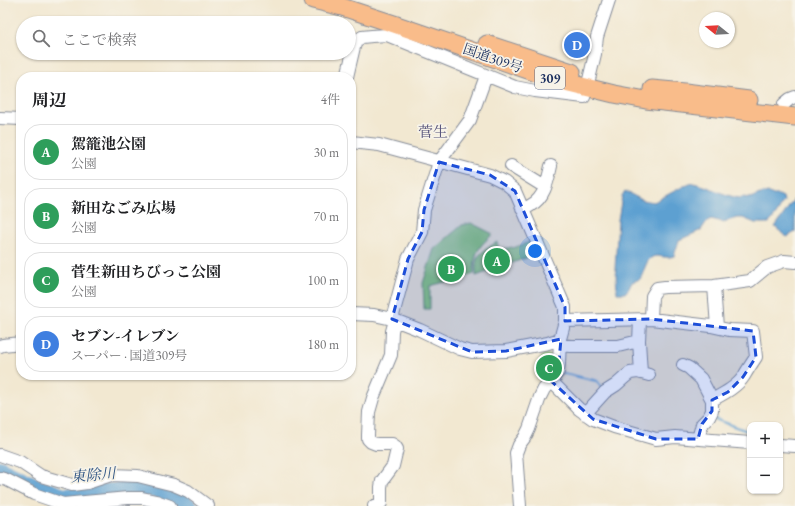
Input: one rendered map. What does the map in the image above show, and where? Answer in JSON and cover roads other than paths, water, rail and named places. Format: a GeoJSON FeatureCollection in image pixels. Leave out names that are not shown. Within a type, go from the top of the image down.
{"type":"FeatureCollection","features":[{"type":"Feature","properties":{"kind":"highway","name":"国道309号"},"geometry":{"type":"LineString","coordinates":[[313,0],[342,8],[390,30],[557,80],[690,93],[792,106]]}},
{"type":"Feature","properties":{"kind":"highway","name":"国道309号"},"geometry":{"type":"LineString","coordinates":[[355,0],[558,68],[588,82]]}},
{"type":"Feature","properties":{"kind":"street"},"geometry":{"type":"LineString","coordinates":[[356,41],[362,37],[372,36],[390,30],[486,76],[515,87],[584,97],[597,37],[609,0]]}},
{"type":"Feature","properties":{"kind":"street"},"geometry":{"type":"LineString","coordinates":[[348,72],[351,60]]}},
{"type":"Feature","properties":{"kind":"street"},"geometry":{"type":"LineString","coordinates":[[374,506],[381,503],[382,481],[393,466],[397,449],[392,444],[376,444],[368,439],[369,412],[390,354],[394,319],[408,259],[422,232],[424,210],[439,162],[470,120],[486,76]]}},
{"type":"Feature","properties":{"kind":"street"},"geometry":{"type":"LineString","coordinates":[[0,118],[16,119]]}},
{"type":"Feature","properties":{"kind":"street"},"geometry":{"type":"LineString","coordinates":[[356,143],[379,145],[490,175],[504,182],[515,190],[565,308],[565,321],[560,342],[558,372],[544,389],[529,429],[516,453],[520,506]]}},
{"type":"Feature","properties":{"kind":"street"},"geometry":{"type":"LineString","coordinates":[[522,208],[532,205],[540,198],[546,186],[551,166]]}},
{"type":"Feature","properties":{"kind":"street"},"geometry":{"type":"LineString","coordinates":[[510,187],[515,168],[540,184]]}},
{"type":"Feature","properties":{"kind":"street"},"geometry":{"type":"LineString","coordinates":[[585,414],[605,392],[616,385],[625,376],[630,373],[638,372],[645,374],[639,341],[652,296],[657,288],[714,286],[750,281],[767,267],[784,261],[795,262]]}},
{"type":"Feature","properties":{"kind":"street"},"geometry":{"type":"LineString","coordinates":[[714,286],[717,327]]}},
{"type":"Feature","properties":{"kind":"street"},"geometry":{"type":"LineString","coordinates":[[356,314],[374,315],[394,319],[460,349],[472,352],[506,351],[560,342],[571,346],[618,346],[639,341]]}},
{"type":"Feature","properties":{"kind":"street"},"geometry":{"type":"LineString","coordinates":[[565,321],[646,320],[717,327],[729,330],[753,331],[756,357],[744,377],[728,392],[712,400]]}},
{"type":"Feature","properties":{"kind":"street"},"geometry":{"type":"LineString","coordinates":[[0,346],[16,344]]}},
{"type":"Feature","properties":{"kind":"street"},"geometry":{"type":"LineString","coordinates":[[683,365],[689,368],[701,379],[712,400],[712,411],[702,424],[698,439]]}},
{"type":"Feature","properties":{"kind":"street"},"geometry":{"type":"LineString","coordinates":[[551,381],[585,414],[592,419],[614,427],[656,439],[675,437],[747,443]]}},
{"type":"Feature","properties":{"kind":"street"},"geometry":{"type":"LineString","coordinates":[[783,445],[795,446]]}},
{"type":"Feature","properties":{"kind":"street"},"geometry":{"type":"LineString","coordinates":[[0,455],[20,462],[42,476],[72,485],[87,483],[111,475],[138,476],[174,485],[188,491],[208,506]]}},
{"type":"Feature","properties":{"kind":"street"},"geometry":{"type":"LineString","coordinates":[[0,478],[34,494],[63,505],[128,498],[142,498],[165,504],[166,483]]}},
{"type":"Feature","properties":{"kind":"water"},"geometry":{"type":"Polygon","coordinates":[[[693,183],[740,198],[751,198],[768,192],[773,195],[783,197],[784,202],[769,223],[755,223],[743,218],[723,222],[711,219],[707,221],[701,230],[679,240],[674,256],[654,256],[646,264],[640,279],[632,282],[625,293],[617,293],[617,270],[615,269],[618,220],[622,196],[625,191],[642,200],[654,202],[684,186],[693,183]]]}},
{"type":"Feature","properties":{"kind":"water"},"geometry":{"type":"Polygon","coordinates":[[[795,198],[795,232],[787,237],[775,227],[795,198]]]}},
{"type":"Feature","properties":{"kind":"waterway"},"geometry":{"type":"LineString","coordinates":[[562,373],[597,381],[604,390]]}},
{"type":"Feature","properties":{"kind":"waterway"},"geometry":{"type":"LineString","coordinates":[[712,418],[747,431]]}},
{"type":"Feature","properties":{"kind":"waterway","name":"東除川"},"geometry":{"type":"LineString","coordinates":[[0,467],[39,486],[65,495],[122,489],[154,491],[170,495],[186,502],[191,506]]}},
{"type":"Feature","properties":{"kind":"place","name":"セブン-イレブン"},"geometry":{"type":"Point","coordinates":[577,45]}},
{"type":"Feature","properties":{"kind":"place","name":"駕籠池公園"},"geometry":{"type":"Point","coordinates":[497,261]}},
{"type":"Feature","properties":{"kind":"place","name":"新田なごみ広場"},"geometry":{"type":"Point","coordinates":[451,269]}},
{"type":"Feature","properties":{"kind":"place","name":"菅生新田ちびっこ公園"},"geometry":{"type":"Point","coordinates":[549,368]}},
{"type":"Feature","properties":{"kind":"district","name":"菅生"},"geometry":{"type":"Point","coordinates":[433,132]}}]}
